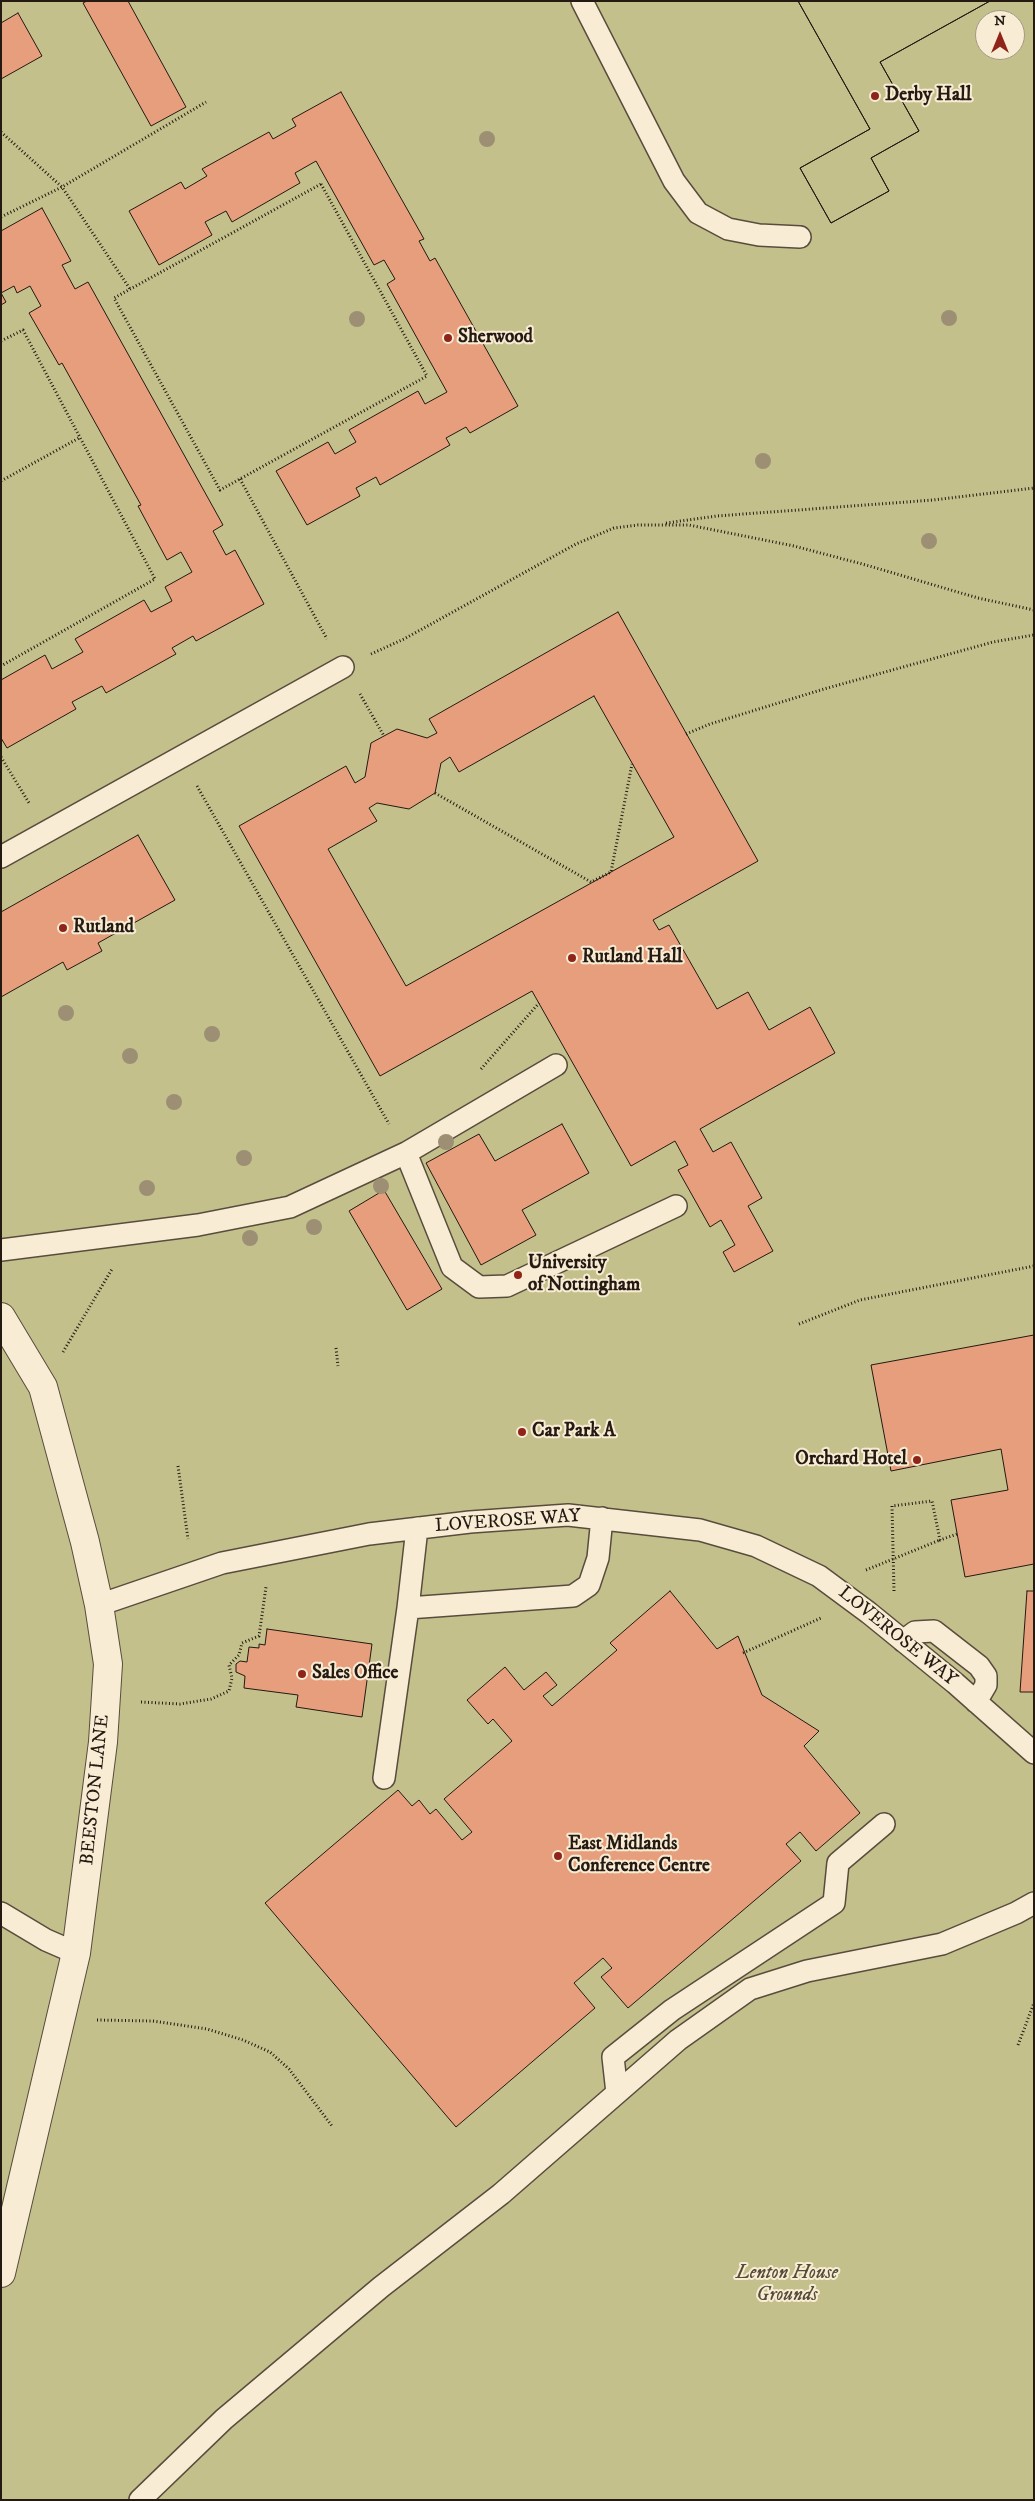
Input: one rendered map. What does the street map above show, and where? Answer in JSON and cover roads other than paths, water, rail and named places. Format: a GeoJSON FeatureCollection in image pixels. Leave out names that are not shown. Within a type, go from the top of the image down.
{"type":"FeatureCollection","features":[{"type":"Feature","properties":{"kind":"street","name":"BEESTON LANE"},"geometry":{"type":"LineString","coordinates":[[1,1316],[43,1387],[85,1542],[99,1605],[108,1664],[103,1742],[76,1953],[1,2273]]}},
{"type":"Feature","properties":{"kind":"lane"},"geometry":{"type":"LineString","coordinates":[[582,1],[674,181],[698,213],[728,229],[760,235],[800,237]]}},
{"type":"Feature","properties":{"kind":"lane"},"geometry":{"type":"LineString","coordinates":[[1,857],[343,667]]}},
{"type":"Feature","properties":{"kind":"lane"},"geometry":{"type":"LineString","coordinates":[[1,1250],[198,1225],[290,1207],[406,1153],[556,1065]]}},
{"type":"Feature","properties":{"kind":"lane"},"geometry":{"type":"LineString","coordinates":[[406,1153],[452,1267],[479,1287],[507,1286],[676,1206]]}},
{"type":"Feature","properties":{"kind":"lane","name":"LOVEROSE WAY"},"geometry":{"type":"LineString","coordinates":[[99,1605],[222,1563],[369,1534],[417,1528],[568,1515],[700,1530],[756,1546],[818,1576],[899,1638],[1034,1753]]}},
{"type":"Feature","properties":{"kind":"lane"},"geometry":{"type":"LineString","coordinates":[[408,1608],[573,1596],[589,1585],[598,1558],[602,1518]]}},
{"type":"Feature","properties":{"kind":"lane"},"geometry":{"type":"LineString","coordinates":[[384,1778],[408,1608],[417,1528]]}},
{"type":"Feature","properties":{"kind":"lane"},"geometry":{"type":"LineString","coordinates":[[899,1638],[915,1632],[934,1631],[979,1666],[986,1676],[986,1685],[976,1702]]}},
{"type":"Feature","properties":{"kind":"lane"},"geometry":{"type":"LineString","coordinates":[[617,2092],[614,2057],[672,2010],[834,1903],[838,1863],[884,1824]]}},
{"type":"Feature","properties":{"kind":"lane"},"geometry":{"type":"LineString","coordinates":[[140,2500],[224,2419],[381,2287],[501,2194],[678,2040],[750,1989],[808,1971],[942,1944],[1016,1913],[1034,1903]]}},
{"type":"Feature","properties":{"kind":"lane"},"geometry":{"type":"LineString","coordinates":[[1,1913],[46,1940],[76,1953]]}},
{"type":"Feature","properties":{"kind":"place","name":"Derby Hall"},"geometry":{"type":"Point","coordinates":[875,96]}},
{"type":"Feature","properties":{"kind":"place","name":"Sherwood"},"geometry":{"type":"Point","coordinates":[448,338]}},
{"type":"Feature","properties":{"kind":"place","name":"Rutland"},"geometry":{"type":"Point","coordinates":[63,928]}},
{"type":"Feature","properties":{"kind":"place","name":"Rutland Hall"},"geometry":{"type":"Point","coordinates":[572,958]}},
{"type":"Feature","properties":{"kind":"place","name":"University of Nottingham"},"geometry":{"type":"Point","coordinates":[518,1275]}},
{"type":"Feature","properties":{"kind":"place","name":"Car Park A"},"geometry":{"type":"Point","coordinates":[522,1432]}},
{"type":"Feature","properties":{"kind":"place","name":"Orchard Hotel"},"geometry":{"type":"Point","coordinates":[917,1460]}},
{"type":"Feature","properties":{"kind":"place","name":"Sales Office"},"geometry":{"type":"Point","coordinates":[302,1674]}},
{"type":"Feature","properties":{"kind":"place","name":"East Midlands Conference Centre"},"geometry":{"type":"Point","coordinates":[558,1856]}},
{"type":"Feature","properties":{"kind":"park label","name":"Lenton House Grounds"},"geometry":{"type":"Point","coordinates":[787,2285]}}]}
